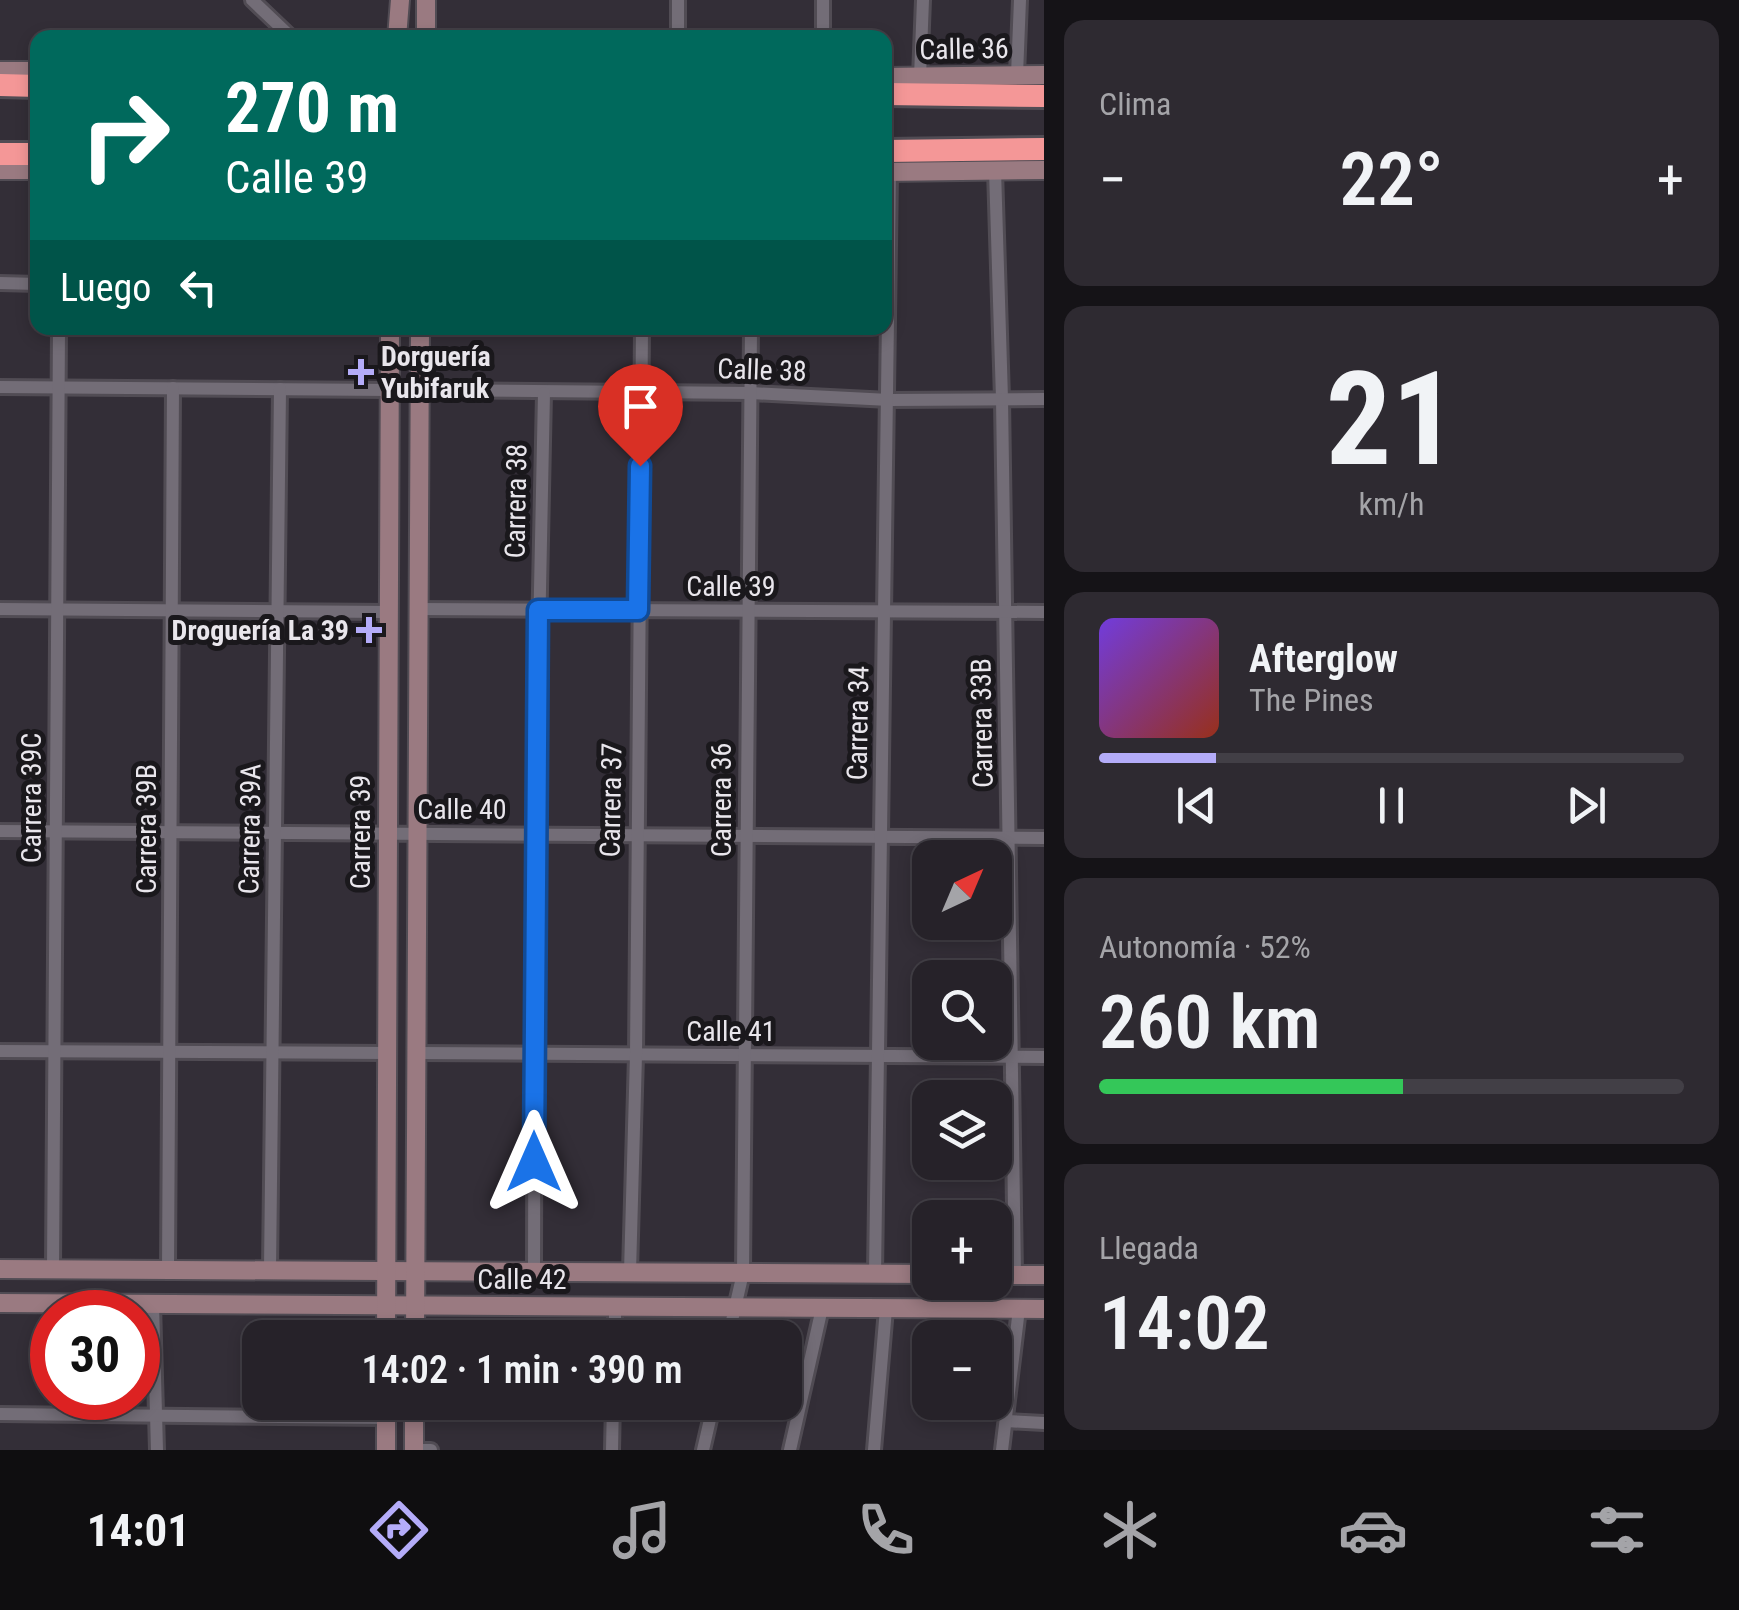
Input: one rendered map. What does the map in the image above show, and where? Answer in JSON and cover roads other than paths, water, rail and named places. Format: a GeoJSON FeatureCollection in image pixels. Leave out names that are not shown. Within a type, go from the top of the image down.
{"type":"FeatureCollection","features":[{"type":"Feature","properties":{"kind":"highway"},"geometry":{"type":"LineString","coordinates":[[0,86],[30,86]]}},
{"type":"Feature","properties":{"kind":"highway"},"geometry":{"type":"LineString","coordinates":[[892,94],[1044,96]]}},
{"type":"Feature","properties":{"kind":"highway"},"geometry":{"type":"LineString","coordinates":[[892,164],[1044,149]]}},
{"type":"Feature","properties":{"kind":"highway"},"geometry":{"type":"LineString","coordinates":[[0,154],[30,154]]}},
{"type":"Feature","properties":{"kind":"street"},"geometry":{"type":"LineString","coordinates":[[252,0],[284,30]]}},
{"type":"Feature","properties":{"kind":"street"},"geometry":{"type":"LineString","coordinates":[[397,30],[400,0]]}},
{"type":"Feature","properties":{"kind":"street"},"geometry":{"type":"LineString","coordinates":[[426,0],[426,30]]}},
{"type":"Feature","properties":{"kind":"street"},"geometry":{"type":"LineString","coordinates":[[678,0],[678,30]]}},
{"type":"Feature","properties":{"kind":"street"},"geometry":{"type":"LineString","coordinates":[[823,0],[823,30]]}},
{"type":"Feature","properties":{"kind":"street"},"geometry":{"type":"LineString","coordinates":[[920,78],[922,0]]}},
{"type":"Feature","properties":{"kind":"street"},"geometry":{"type":"LineString","coordinates":[[1017,75],[1020,0]]}},
{"type":"Feature","properties":{"kind":"street"},"geometry":{"type":"LineString","coordinates":[[0,71],[30,71]]}},
{"type":"Feature","properties":{"kind":"street","name":"Calle 36"},"geometry":{"type":"LineString","coordinates":[[892,77],[1044,76]]}},
{"type":"Feature","properties":{"kind":"street"},"geometry":{"type":"LineString","coordinates":[[892,165],[1044,170]]}},
{"type":"Feature","properties":{"kind":"street"},"geometry":{"type":"LineString","coordinates":[[0,170],[30,170]]}},
{"type":"Feature","properties":{"kind":"street","name":"Carrera 33B"},"geometry":{"type":"LineString","coordinates":[[995,170],[1010,960]]}},
{"type":"Feature","properties":{"kind":"street"},"geometry":{"type":"LineString","coordinates":[[0,283],[30,284]]}},
{"type":"Feature","properties":{"kind":"street","name":"Carrera 39C"},"geometry":{"type":"LineString","coordinates":[[53,1270],[59,335]]}},
{"type":"Feature","properties":{"kind":"street","name":"Carrera 39"},"geometry":{"type":"LineString","coordinates":[[386,1320],[390,335]]}},
{"type":"Feature","properties":{"kind":"street","name":"Carrera 39"},"geometry":{"type":"LineString","coordinates":[[415,1320],[420,335]]}},
{"type":"Feature","properties":{"kind":"street","name":"Carrera 37"},"geometry":{"type":"LineString","coordinates":[[630,1272],[636,1055],[642,335]]}},
{"type":"Feature","properties":{"kind":"street","name":"Carrera 36"},"geometry":{"type":"LineString","coordinates":[[732,1320],[742,1273],[751,335]]}},
{"type":"Feature","properties":{"kind":"street","name":"Carrera 34"},"geometry":{"type":"LineString","coordinates":[[875,1274],[888,335]]}},
{"type":"Feature","properties":{"kind":"street"},"geometry":{"type":"LineString","coordinates":[[0,387],[390,390]]}},
{"type":"Feature","properties":{"kind":"street","name":"Carrera 39B"},"geometry":{"type":"LineString","coordinates":[[168,1270],[173,388]]}},
{"type":"Feature","properties":{"kind":"street","name":"Carrera 39A"},"geometry":{"type":"LineString","coordinates":[[270,1270],[280,389]]}},
{"type":"Feature","properties":{"kind":"street","name":"Calle 38"},"geometry":{"type":"LineString","coordinates":[[419,390],[751,394],[889,400],[1044,399]]}},
{"type":"Feature","properties":{"kind":"street","name":"Carrera 38"},"geometry":{"type":"LineString","coordinates":[[534,1271],[535,834],[544,393]]}},
{"type":"Feature","properties":{"kind":"street","name":"Calle 39"},"geometry":{"type":"LineString","coordinates":[[418,609],[1044,612]]}},
{"type":"Feature","properties":{"kind":"street"},"geometry":{"type":"LineString","coordinates":[[0,610],[390,612]]}},
{"type":"Feature","properties":{"kind":"street","name":"Calle 40"},"geometry":{"type":"LineString","coordinates":[[0,831],[1044,838]]}},
{"type":"Feature","properties":{"kind":"street"},"geometry":{"type":"LineString","coordinates":[[0,1050],[388,1053]]}},
{"type":"Feature","properties":{"kind":"street","name":"Calle 41"},"geometry":{"type":"LineString","coordinates":[[418,1053],[912,1056]]}},
{"type":"Feature","properties":{"kind":"street","name":"Carrera 33B"},"geometry":{"type":"LineString","coordinates":[[1012,1057],[1015,1275]]}},
{"type":"Feature","properties":{"kind":"street","name":"Calle 41"},"geometry":{"type":"LineString","coordinates":[[1012,1057],[1044,1058]]}},
{"type":"Feature","properties":{"kind":"street","name":"Calle 42"},"geometry":{"type":"LineString","coordinates":[[0,1269],[912,1274]]}},
{"type":"Feature","properties":{"kind":"street"},"geometry":{"type":"LineString","coordinates":[[1015,1275],[1044,1275]]}},
{"type":"Feature","properties":{"kind":"street","name":"Calle 42"},"geometry":{"type":"LineString","coordinates":[[0,1303],[30,1303]]}},
{"type":"Feature","properties":{"kind":"street","name":"Calle 42"},"geometry":{"type":"LineString","coordinates":[[160,1304],[1044,1309]]}},
{"type":"Feature","properties":{"kind":"street"},"geometry":{"type":"LineString","coordinates":[[616,1307],[616,1320]]}},
{"type":"Feature","properties":{"kind":"street"},"geometry":{"type":"LineString","coordinates":[[790,1450],[822,1308]]}},
{"type":"Feature","properties":{"kind":"street"},"geometry":{"type":"LineString","coordinates":[[874,1450],[886,1308]]}},
{"type":"Feature","properties":{"kind":"street"},"geometry":{"type":"LineString","coordinates":[[1012,1364],[1018,1309]]}},
{"type":"Feature","properties":{"kind":"street"},"geometry":{"type":"LineString","coordinates":[[160,1415],[242,1413]]}},
{"type":"Feature","properties":{"kind":"street"},"geometry":{"type":"LineString","coordinates":[[0,1414],[30,1414]]}},
{"type":"Feature","properties":{"kind":"street"},"geometry":{"type":"LineString","coordinates":[[156,1420],[157,1450]]}},
{"type":"Feature","properties":{"kind":"street"},"geometry":{"type":"LineString","coordinates":[[386,1420],[386,1450]]}},
{"type":"Feature","properties":{"kind":"street"},"geometry":{"type":"LineString","coordinates":[[414,1420],[414,1450],[431,1450]]}},
{"type":"Feature","properties":{"kind":"street"},"geometry":{"type":"LineString","coordinates":[[612,1450],[613,1420]]}},
{"type":"Feature","properties":{"kind":"street"},"geometry":{"type":"LineString","coordinates":[[703,1450],[710,1420]]}},
{"type":"Feature","properties":{"kind":"street"},"geometry":{"type":"LineString","coordinates":[[1002,1450],[1006,1420],[1044,1423]]}},
{"type":"Feature","properties":{"kind":"place","name":"Dorguería Yubifaruk"},"geometry":{"type":"Point","coordinates":[361,372]}},
{"type":"Feature","properties":{"kind":"place","name":"Droguería La 39"},"geometry":{"type":"Point","coordinates":[369,630]}}]}
